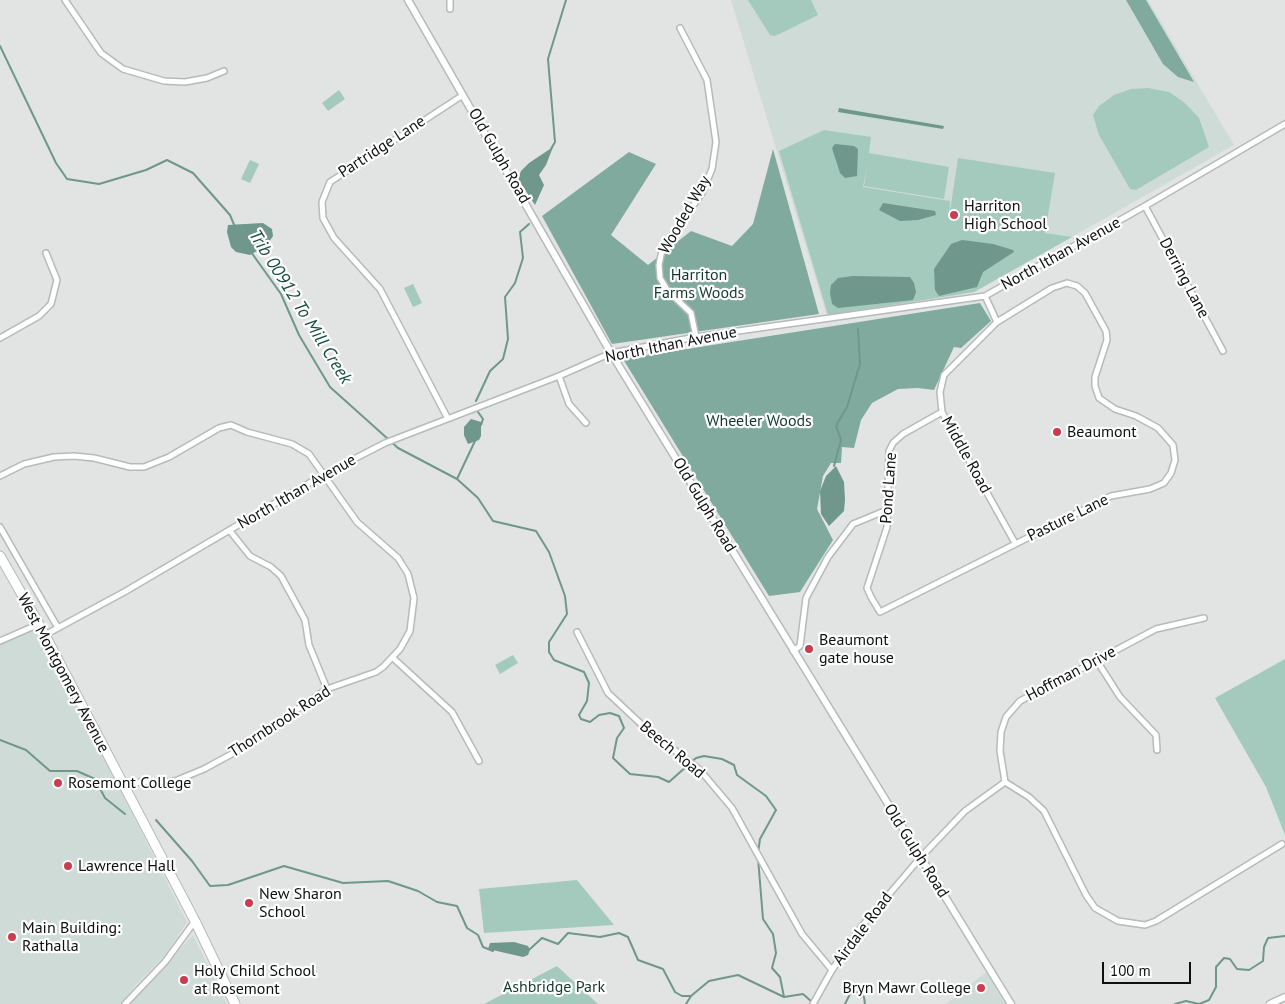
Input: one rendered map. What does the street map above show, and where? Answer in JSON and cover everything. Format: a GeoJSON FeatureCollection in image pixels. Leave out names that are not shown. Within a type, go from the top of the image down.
{"type":"FeatureCollection","features":[{"type":"Feature","properties":{"kind":"main road","name":"West Montgomery Avenue"},"geometry":{"type":"LineString","coordinates":[[0,556],[45,635],[195,921],[234,1004]]}},
{"type":"Feature","properties":{"kind":"street"},"geometry":{"type":"LineString","coordinates":[[65,0],[101,53],[123,70],[143,77],[184,82],[207,78],[224,71]]}},
{"type":"Feature","properties":{"kind":"street","name":"Old Gulph Road"},"geometry":{"type":"LineString","coordinates":[[408,0],[611,352],[1011,1004]]}},
{"type":"Feature","properties":{"kind":"street"},"geometry":{"type":"LineString","coordinates":[[450,0],[450,10]]}},
{"type":"Feature","properties":{"kind":"street","name":"Wooded Way"},"geometry":{"type":"LineString","coordinates":[[680,28],[706,80],[716,142],[712,169],[702,193],[662,250],[659,264],[660,278],[668,291],[691,313],[696,337]]}},
{"type":"Feature","properties":{"kind":"street","name":"Partridge Lane"},"geometry":{"type":"LineString","coordinates":[[447,417],[380,289],[334,238],[323,218],[322,202],[330,182],[464,95]]}},
{"type":"Feature","properties":{"kind":"street","name":"North Ithan Avenue"},"geometry":{"type":"LineString","coordinates":[[45,635],[230,531],[323,475],[385,442],[559,376],[611,352],[696,337],[985,296],[1145,206],[1285,124]]}},
{"type":"Feature","properties":{"kind":"street","name":"Derring Lane"},"geometry":{"type":"LineString","coordinates":[[1145,206],[1223,351]]}},
{"type":"Feature","properties":{"kind":"street"},"geometry":{"type":"LineString","coordinates":[[0,338],[39,316],[51,304],[57,280],[46,253]]}},
{"type":"Feature","properties":{"kind":"street","name":"Pasture Lane"},"geometry":{"type":"LineString","coordinates":[[867,588],[870,598],[880,612],[1111,496],[1150,489],[1164,483],[1171,473],[1175,460],[1173,445],[1158,428],[1136,416],[1115,409],[1099,398],[1095,386],[1095,377],[1107,340],[1106,331],[1085,292],[1067,283],[1052,288],[997,322]]}},
{"type":"Feature","properties":{"kind":"street"},"geometry":{"type":"LineString","coordinates":[[985,296],[997,322]]}},
{"type":"Feature","properties":{"kind":"street","name":"Middle Road"},"geometry":{"type":"LineString","coordinates":[[997,322],[944,375],[940,392],[942,412],[1015,543]]}},
{"type":"Feature","properties":{"kind":"street"},"geometry":{"type":"LineString","coordinates":[[559,376],[569,404],[586,423]]}},
{"type":"Feature","properties":{"kind":"street","name":"Pond Lane"},"geometry":{"type":"LineString","coordinates":[[867,588],[887,528],[889,451],[893,443],[903,434],[942,412]]}},
{"type":"Feature","properties":{"kind":"street","name":"Thornbrook Road"},"geometry":{"type":"LineString","coordinates":[[0,476],[24,464],[54,457],[94,458],[130,467],[144,467],[169,457],[226,425],[302,448],[321,469],[323,475],[357,522],[398,558],[408,574],[414,598],[414,610],[408,637],[393,658],[376,672],[327,689],[239,750],[204,769],[175,781],[161,783],[142,781],[124,788]]}},
{"type":"Feature","properties":{"kind":"street"},"geometry":{"type":"LineString","coordinates":[[793,651],[800,646],[806,598],[828,557],[853,524],[887,510]]}},
{"type":"Feature","properties":{"kind":"street","name":"West Montgomery Avenue"},"geometry":{"type":"LineString","coordinates":[[0,527],[58,628]]}},
{"type":"Feature","properties":{"kind":"street"},"geometry":{"type":"LineString","coordinates":[[230,531],[250,556],[271,567],[281,576],[305,620],[309,645],[327,689]]}},
{"type":"Feature","properties":{"kind":"street","name":"Hoffman Drive"},"geometry":{"type":"LineString","coordinates":[[1005,782],[1000,751],[1001,732],[1006,717],[1020,700],[1156,629],[1204,618]]}},
{"type":"Feature","properties":{"kind":"street"},"geometry":{"type":"LineString","coordinates":[[0,641],[39,624]]}},
{"type":"Feature","properties":{"kind":"street","name":"Beech Road"},"geometry":{"type":"LineString","coordinates":[[577,632],[608,693],[641,724],[700,770],[732,808],[754,844],[763,867],[802,934],[832,970]]}},
{"type":"Feature","properties":{"kind":"street"},"geometry":{"type":"LineString","coordinates":[[393,658],[452,712],[479,762]]}},
{"type":"Feature","properties":{"kind":"street"},"geometry":{"type":"LineString","coordinates":[[1097,661],[1120,697],[1156,735],[1157,750]]}},
{"type":"Feature","properties":{"kind":"street"},"geometry":{"type":"LineString","coordinates":[[1005,782],[1029,797],[1044,811],[1086,896],[1095,908],[1118,921],[1145,925],[1156,921],[1282,844]]}},
{"type":"Feature","properties":{"kind":"street","name":"Airdale Road"},"geometry":{"type":"LineString","coordinates":[[813,1004],[832,970],[862,926],[920,858],[965,811],[1005,782]]}},
{"type":"Feature","properties":{"kind":"street"},"geometry":{"type":"LineString","coordinates":[[125,1004],[165,962],[195,921]]}},
{"type":"Feature","properties":{"kind":"street"},"geometry":{"type":"LineString","coordinates":[[1270,1004],[1285,997]]}},
{"type":"Feature","properties":{"kind":"shaded area","name":"Harriton High School"},"geometry":{"type":"Polygon","coordinates":[[[731,0],[1148,0],[1234,145],[975,292],[880,309],[827,316],[731,0]]]}},
{"type":"Feature","properties":{"kind":"shaded area"},"geometry":{"type":"Polygon","coordinates":[[[839,108],[944,126],[943,129],[838,112],[839,108]]]}},
{"type":"Feature","properties":{"kind":"shaded area"},"geometry":{"type":"Polygon","coordinates":[[[835,144],[854,146],[858,149],[857,176],[845,178],[840,173],[832,148],[835,144]]]}},
{"type":"Feature","properties":{"kind":"shaded area"},"geometry":{"type":"Polygon","coordinates":[[[553,147],[546,165],[539,175],[544,185],[535,205],[518,179],[521,171],[529,163],[553,147]]]}},
{"type":"Feature","properties":{"kind":"shaded area"},"geometry":{"type":"Polygon","coordinates":[[[883,203],[935,211],[936,215],[918,220],[900,221],[879,210],[883,203]]]}},
{"type":"Feature","properties":{"kind":"shaded area"},"geometry":{"type":"Polygon","coordinates":[[[263,223],[272,229],[273,236],[267,245],[250,255],[236,252],[231,247],[227,232],[228,225],[263,223]]]}},
{"type":"Feature","properties":{"kind":"shaded area"},"geometry":{"type":"Polygon","coordinates":[[[962,240],[993,244],[1013,250],[1014,252],[983,272],[977,287],[939,296],[935,290],[934,269],[951,244],[962,240]]]}},
{"type":"Feature","properties":{"kind":"shaded area"},"geometry":{"type":"Polygon","coordinates":[[[853,276],[910,277],[916,292],[913,300],[838,308],[832,304],[831,285],[838,278],[853,276]]]}},
{"type":"Feature","properties":{"kind":"shaded area"},"geometry":{"type":"Polygon","coordinates":[[[471,419],[481,422],[481,436],[479,440],[468,444],[464,435],[464,427],[471,419]]]}},
{"type":"Feature","properties":{"kind":"shaded area"},"geometry":{"type":"Polygon","coordinates":[[[836,466],[844,482],[844,511],[829,526],[821,514],[820,491],[826,476],[836,466]]]}},
{"type":"Feature","properties":{"kind":"shaded area","name":"Rosemont College"},"geometry":{"type":"Polygon","coordinates":[[[38,628],[187,922],[166,954],[134,987],[122,1004],[0,1004],[0,644],[38,628]]]}},
{"type":"Feature","properties":{"kind":"shaded area","name":"Holy Child School at Rosemont"},"geometry":{"type":"Polygon","coordinates":[[[193,935],[227,1004],[131,1004],[137,994],[193,935]]]}},
{"type":"Feature","properties":{"kind":"shaded area"},"geometry":{"type":"Polygon","coordinates":[[[514,942],[528,946],[530,950],[528,955],[523,957],[488,949],[490,943],[514,942]]]}},
{"type":"Feature","properties":{"kind":"shaded area","name":"Bryn Mawr College"},"geometry":{"type":"Polygon","coordinates":[[[986,972],[1005,1004],[946,1004],[986,972]]]}},
{"type":"Feature","properties":{"kind":"green space"},"geometry":{"type":"Polygon","coordinates":[[[748,0],[811,0],[818,15],[775,36],[770,35],[748,0]]]}},
{"type":"Feature","properties":{"kind":"green space"},"geometry":{"type":"Polygon","coordinates":[[[1126,0],[1146,0],[1194,82],[1178,77],[1163,64],[1126,0]]]}},
{"type":"Feature","properties":{"kind":"green space"},"geometry":{"type":"Polygon","coordinates":[[[1148,88],[1169,92],[1185,103],[1199,118],[1209,147],[1136,190],[1130,189],[1099,135],[1093,115],[1099,106],[1114,95],[1131,89],[1148,88]]]}},
{"type":"Feature","properties":{"kind":"green space"},"geometry":{"type":"Polygon","coordinates":[[[339,90],[345,99],[328,111],[322,103],[339,90]]]}},
{"type":"Feature","properties":{"kind":"green space"},"geometry":{"type":"Polygon","coordinates":[[[824,130],[871,137],[869,153],[949,167],[944,199],[864,186],[867,166],[863,187],[950,201],[949,218],[958,158],[1055,173],[1045,233],[1072,237],[974,292],[828,315],[779,151],[824,130]]]}},
{"type":"Feature","properties":{"kind":"green space","name":"Harriton Farms Woods"},"geometry":{"type":"Polygon","coordinates":[[[773,149],[819,314],[612,344],[542,216],[629,152],[656,164],[611,235],[648,265],[691,231],[732,246],[753,224],[773,149]]]}},
{"type":"Feature","properties":{"kind":"green space"},"geometry":{"type":"Polygon","coordinates":[[[250,160],[259,164],[250,183],[241,179],[250,160]]]}},
{"type":"Feature","properties":{"kind":"green space"},"geometry":{"type":"Polygon","coordinates":[[[413,284],[422,303],[413,307],[404,288],[413,284]]]}},
{"type":"Feature","properties":{"kind":"green space","name":"Wheeler Woods"},"geometry":{"type":"Polygon","coordinates":[[[980,303],[991,321],[961,348],[954,347],[934,390],[918,388],[898,389],[872,403],[861,420],[854,448],[842,447],[841,463],[831,463],[823,476],[817,509],[833,540],[800,592],[769,596],[623,359],[980,303]]]}},
{"type":"Feature","properties":{"kind":"green space"},"geometry":{"type":"Polygon","coordinates":[[[513,655],[518,663],[500,674],[495,665],[513,655]]]}},
{"type":"Feature","properties":{"kind":"green space"},"geometry":{"type":"Polygon","coordinates":[[[1285,659],[1285,835],[1266,787],[1215,698],[1285,659]]]}},
{"type":"Feature","properties":{"kind":"green space"},"geometry":{"type":"Polygon","coordinates":[[[577,880],[614,925],[484,933],[479,889],[577,880]]]}},
{"type":"Feature","properties":{"kind":"green space","name":"Ashbridge Park"},"geometry":{"type":"Polygon","coordinates":[[[557,966],[598,1004],[484,1004],[557,966]]]}},
{"type":"Feature","properties":{"kind":"waterway"},"geometry":{"type":"LineString","coordinates":[[551,149],[555,142],[548,59],[566,0]]}},
{"type":"Feature","properties":{"kind":"waterway","name":"Trib 00912 To Mill Creek"},"geometry":{"type":"LineString","coordinates":[[0,46],[56,163],[67,179],[99,184],[146,170],[167,160],[193,173],[230,215],[235,227]]}},
{"type":"Feature","properties":{"kind":"waterway"},"geometry":{"type":"LineString","coordinates":[[476,401],[490,371],[503,359],[508,339],[505,297],[515,283],[523,258],[520,232],[529,224]]}},
{"type":"Feature","properties":{"kind":"waterway","name":"Trib 00912 To Mill Creek"},"geometry":{"type":"LineString","coordinates":[[251,252],[281,294],[299,335],[330,387],[398,448],[457,479],[478,498],[493,521],[536,531],[549,552],[565,596],[567,614],[549,642],[549,652],[554,660],[584,672],[589,683],[587,701],[579,715],[581,719],[590,722],[599,715],[610,713],[619,716],[624,728],[617,738],[613,758],[630,774],[658,777],[669,782],[696,758],[704,756],[722,759],[734,765],[737,775],[766,796],[776,810],[760,839],[758,853]]}},
{"type":"Feature","properties":{"kind":"waterway"},"geometry":{"type":"LineString","coordinates":[[834,466],[841,440],[836,426],[847,407],[860,364],[858,329]]}},
{"type":"Feature","properties":{"kind":"waterway"},"geometry":{"type":"LineString","coordinates":[[478,412],[483,419],[481,425]]}},
{"type":"Feature","properties":{"kind":"waterway"},"geometry":{"type":"LineString","coordinates":[[457,479],[475,441]]}},
{"type":"Feature","properties":{"kind":"waterway"},"geometry":{"type":"LineString","coordinates":[[0,740],[26,750],[50,771],[77,771],[95,779],[105,798],[125,814]]}},
{"type":"Feature","properties":{"kind":"waterway"},"geometry":{"type":"LineString","coordinates":[[156,820],[192,861],[210,886],[228,885],[284,866],[343,883],[388,881],[418,891],[437,902],[457,906],[467,928],[478,935],[483,947],[493,951]]}},
{"type":"Feature","properties":{"kind":"waterway","name":"Trib 00912 To Mill Creek"},"geometry":{"type":"LineString","coordinates":[[758,858],[763,919],[773,934],[776,953],[772,968],[780,977],[784,997]]}},
{"type":"Feature","properties":{"kind":"waterway"},"geometry":{"type":"LineString","coordinates":[[530,949],[542,938],[558,944],[568,933],[600,937],[619,933],[628,937],[638,960],[663,969],[675,992],[682,996],[691,996],[709,981],[738,975],[784,997],[803,994],[812,1002]]}},
{"type":"Feature","properties":{"kind":"waterway"},"geometry":{"type":"LineString","coordinates":[[1175,1004],[1186,1001],[1199,1004],[1209,1000],[1216,987],[1216,967],[1224,958],[1230,959],[1237,969],[1249,970],[1263,961],[1264,947],[1268,938],[1285,936]]}},
{"type":"Feature","properties":{"kind":"waterway"},"geometry":{"type":"LineString","coordinates":[[845,1004],[850,994],[858,992],[864,997],[865,1004]]}},
{"type":"Feature","properties":{"kind":"waterway"},"geometry":{"type":"LineString","coordinates":[[686,1004],[691,996]]}},
{"type":"Feature","properties":{"kind":"place","name":"Harriton High School"},"geometry":{"type":"Point","coordinates":[954,215]}},
{"type":"Feature","properties":{"kind":"place","name":"Beaumont"},"geometry":{"type":"Point","coordinates":[1057,432]}},
{"type":"Feature","properties":{"kind":"place","name":"Beaumont gate house"},"geometry":{"type":"Point","coordinates":[809,649]}},
{"type":"Feature","properties":{"kind":"place","name":"Rosemont College"},"geometry":{"type":"Point","coordinates":[58,783]}},
{"type":"Feature","properties":{"kind":"place","name":"Lawrence Hall"},"geometry":{"type":"Point","coordinates":[68,866]}},
{"type":"Feature","properties":{"kind":"place","name":"New Sharon School"},"geometry":{"type":"Point","coordinates":[249,903]}},
{"type":"Feature","properties":{"kind":"place","name":"Main Building: Rathalla"},"geometry":{"type":"Point","coordinates":[12,937]}},
{"type":"Feature","properties":{"kind":"place","name":"Holy Child School at Rosemont"},"geometry":{"type":"Point","coordinates":[184,980]}},
{"type":"Feature","properties":{"kind":"place","name":"Bryn Mawr College"},"geometry":{"type":"Point","coordinates":[981,988]}}]}
